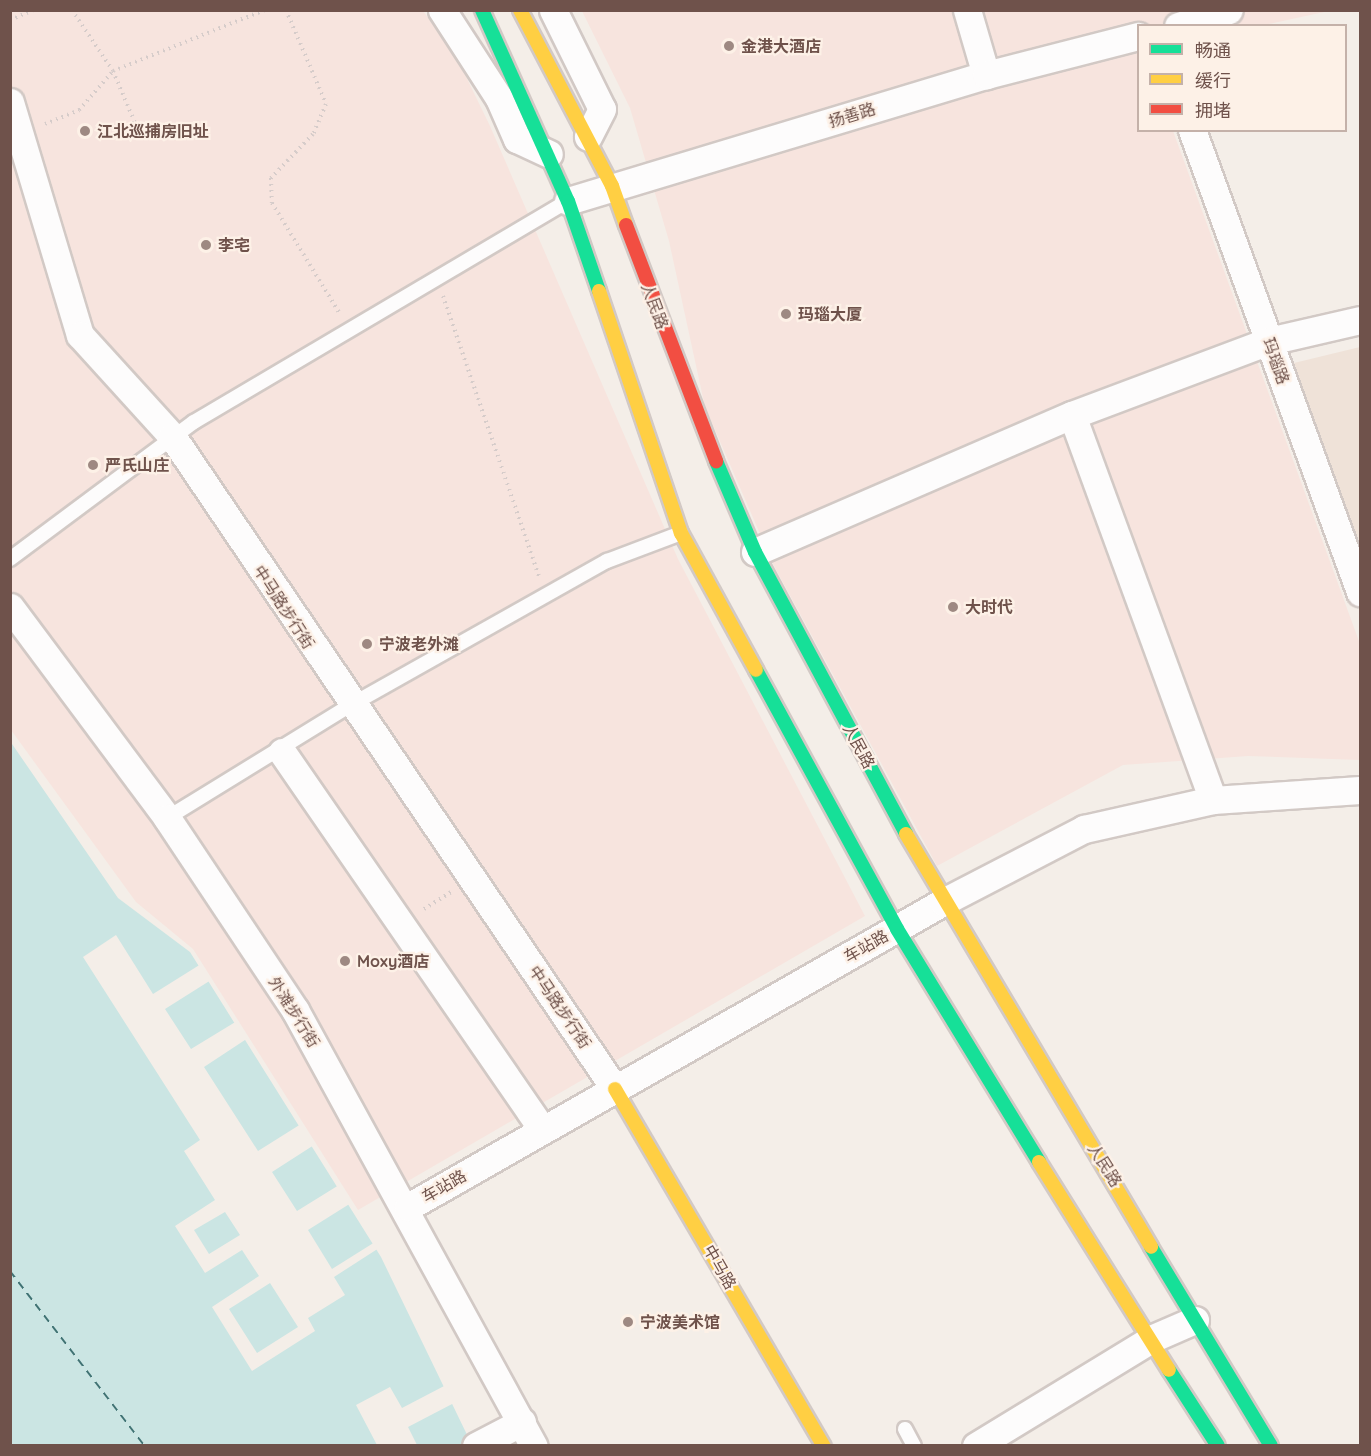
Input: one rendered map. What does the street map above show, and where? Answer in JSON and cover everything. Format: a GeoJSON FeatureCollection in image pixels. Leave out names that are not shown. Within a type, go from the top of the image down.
{"type":"FeatureCollection","features":[{"type":"Feature","properties":{"kind":"main road"},"geometry":{"type":"LineString","coordinates":[[482,10],[549,154],[568,201],[681,533],[897,929],[1218,1446]]}},
{"type":"Feature","properties":{"kind":"main road","name":"人民路"},"geometry":{"type":"LineString","coordinates":[[520,10],[612,186],[682,382],[755,552],[942,902],[1271,1446]]}},
{"type":"Feature","properties":{"kind":"main road","name":"中马路"},"geometry":{"type":"LineString","coordinates":[[615,1089],[824,1446]]}},
{"type":"Feature","properties":{"kind":"street"},"geometry":{"type":"LineString","coordinates":[[442,10],[499,98],[517,140],[549,154]]}},
{"type":"Feature","properties":{"kind":"street"},"geometry":{"type":"LineString","coordinates":[[553,10],[602,110],[588,137]]}},
{"type":"Feature","properties":{"kind":"street"},"geometry":{"type":"LineString","coordinates":[[967,10],[986,75]]}},
{"type":"Feature","properties":{"kind":"street"},"geometry":{"type":"LineString","coordinates":[[1184,24],[1229,10]]}},
{"type":"Feature","properties":{"kind":"street","name":"扬善路"},"geometry":{"type":"LineString","coordinates":[[568,201],[986,75],[1137,36]]}},
{"type":"Feature","properties":{"kind":"street","name":"中马路步行街"},"geometry":{"type":"LineString","coordinates":[[10,102],[24,132],[80,335],[172,436],[351,705],[615,1089]]}},
{"type":"Feature","properties":{"kind":"street","name":"玛瑙路"},"geometry":{"type":"LineString","coordinates":[[1193,132],[1360,592]]}},
{"type":"Feature","properties":{"kind":"street"},"geometry":{"type":"LineString","coordinates":[[755,552],[1072,415],[1269,340],[1360,320]]}},
{"type":"Feature","properties":{"kind":"street"},"geometry":{"type":"LineString","coordinates":[[1072,415],[1213,800]]}},
{"type":"Feature","properties":{"kind":"street","name":"外滩步行街"},"geometry":{"type":"LineString","coordinates":[[10,607],[167,818],[295,1010],[408,1207],[534,1446]]}},
{"type":"Feature","properties":{"kind":"street"},"geometry":{"type":"LineString","coordinates":[[282,752],[543,1130]]}},
{"type":"Feature","properties":{"kind":"street","name":"车站路"},"geometry":{"type":"LineString","coordinates":[[408,1207],[942,902],[1084,830],[1213,800],[1360,790]]}},
{"type":"Feature","properties":{"kind":"street"},"geometry":{"type":"LineString","coordinates":[[976,1446],[1151,1339],[1196,1320]]}},
{"type":"Feature","properties":{"kind":"street"},"geometry":{"type":"LineString","coordinates":[[476,1446],[522,1422]]}},
{"type":"Feature","properties":{"kind":"lane"},"geometry":{"type":"LineString","coordinates":[[10,559],[172,436],[568,201]]}},
{"type":"Feature","properties":{"kind":"lane"},"geometry":{"type":"LineString","coordinates":[[167,818],[282,752],[351,705],[607,561],[681,533]]}},
{"type":"Feature","properties":{"kind":"lane"},"geometry":{"type":"LineString","coordinates":[[905,1430],[914,1446]]}},
{"type":"Feature","properties":{"kind":"path"},"geometry":{"type":"LineString","coordinates":[[10,20],[33,10]]}},
{"type":"Feature","properties":{"kind":"path"},"geometry":{"type":"LineString","coordinates":[[72,10],[113,71],[138,130]]}},
{"type":"Feature","properties":{"kind":"path"},"geometry":{"type":"LineString","coordinates":[[24,132],[79,110],[113,71],[265,10]]}},
{"type":"Feature","properties":{"kind":"path"},"geometry":{"type":"LineString","coordinates":[[286,10],[326,104],[314,134],[272,178],[272,203],[350,329]]}},
{"type":"Feature","properties":{"kind":"path"},"geometry":{"type":"LineString","coordinates":[[437,278],[545,596]]}},
{"type":"Feature","properties":{"kind":"path"},"geometry":{"type":"LineString","coordinates":[[401,924],[471,878]]}},
{"type":"Feature","properties":{"kind":"shaded area","name":"宁波老外滩"},"geometry":{"type":"Polygon","coordinates":[[[10,11],[423,11],[454,52],[490,126],[678,559],[865,916],[358,1210],[193,949],[136,902],[11,730],[10,11]]]}},
{"type":"Feature","properties":{"kind":"shaded area"},"geometry":{"type":"Polygon","coordinates":[[[582,11],[1329,11],[1269,24],[1137,24],[1137,132],[1173,132],[1360,644],[1360,760],[1248,756],[1123,765],[937,866],[774,566],[705,407],[669,241],[630,108],[582,11]]]}},
{"type":"Feature","properties":{"kind":"shaded area"},"geometry":{"type":"Polygon","coordinates":[[[1360,347],[1360,549],[1294,363],[1360,347]]]}},
{"type":"Feature","properties":{"kind":"water"},"geometry":{"type":"Polygon","coordinates":[[[10,741],[118,898],[190,952],[381,1257],[472,1445],[11,1445],[10,741]]]}},
{"type":"Feature","properties":{"kind":"pier"},"geometry":{"type":"Polygon","coordinates":[[[116,935],[153,994],[201,964],[211,980],[165,1009],[191,1049],[237,1021],[248,1038],[204,1067],[258,1151],[301,1124],[314,1145],[272,1172],[297,1211],[339,1185],[351,1203],[308,1230],[332,1269],[375,1242],[379,1248],[334,1277],[345,1295],[308,1318],[315,1331],[252,1371],[212,1307],[259,1276],[242,1250],[205,1273],[175,1226],[215,1200],[184,1151],[200,1140],[83,957],[116,935]],[[225,1212],[194,1230],[209,1254],[240,1235],[225,1212]],[[270,1283],[229,1309],[257,1353],[298,1327],[270,1283]]]}},
{"type":"Feature","properties":{"kind":"pier"},"geometry":{"type":"Polygon","coordinates":[[[446,1385],[454,1403],[408,1427],[417,1445],[377,1445],[356,1405],[390,1387],[402,1408],[446,1385]]]}},
{"type":"Feature","properties":{"kind":"ferry route"},"geometry":{"type":"LineString","coordinates":[[10,1271],[145,1446]]}},
{"type":"Feature","properties":{"kind":"traffic: fast"},"geometry":{"type":"LineString","coordinates":[[482,10],[568,201],[599,291]]}},
{"type":"Feature","properties":{"kind":"traffic: fast"},"geometry":{"type":"LineString","coordinates":[[716,461],[755,552],[906,834]]}},
{"type":"Feature","properties":{"kind":"traffic: fast"},"geometry":{"type":"LineString","coordinates":[[756,670],[897,929],[1039,1162]]}},
{"type":"Feature","properties":{"kind":"traffic: fast"},"geometry":{"type":"LineString","coordinates":[[1151,1247],[1271,1446]]}},
{"type":"Feature","properties":{"kind":"traffic: fast"},"geometry":{"type":"LineString","coordinates":[[1169,1370],[1218,1446]]}},
{"type":"Feature","properties":{"kind":"traffic: slow"},"geometry":{"type":"LineString","coordinates":[[520,10],[612,186],[626,225]]}},
{"type":"Feature","properties":{"kind":"traffic: slow"},"geometry":{"type":"LineString","coordinates":[[599,291],[681,533],[756,670]]}},
{"type":"Feature","properties":{"kind":"traffic: slow"},"geometry":{"type":"LineString","coordinates":[[906,834],[1151,1247]]}},
{"type":"Feature","properties":{"kind":"traffic: slow"},"geometry":{"type":"LineString","coordinates":[[615,1089],[824,1446]]}},
{"type":"Feature","properties":{"kind":"traffic: slow"},"geometry":{"type":"LineString","coordinates":[[1039,1162],[1169,1370]]}},
{"type":"Feature","properties":{"kind":"traffic: jam"},"geometry":{"type":"LineString","coordinates":[[626,225],[716,461]]}},
{"type":"Feature","properties":{"kind":"place","name":"金港大酒店"},"geometry":{"type":"Point","coordinates":[729,46]}},
{"type":"Feature","properties":{"kind":"place","name":"江北巡捕房旧址"},"geometry":{"type":"Point","coordinates":[85,131]}},
{"type":"Feature","properties":{"kind":"place","name":"李宅"},"geometry":{"type":"Point","coordinates":[206,245]}},
{"type":"Feature","properties":{"kind":"place","name":"玛瑙大厦"},"geometry":{"type":"Point","coordinates":[786,314]}},
{"type":"Feature","properties":{"kind":"place","name":"严氏山庄"},"geometry":{"type":"Point","coordinates":[93,465]}},
{"type":"Feature","properties":{"kind":"place","name":"大时代"},"geometry":{"type":"Point","coordinates":[953,607]}},
{"type":"Feature","properties":{"kind":"place","name":"宁波老外滩"},"geometry":{"type":"Point","coordinates":[367,644]}},
{"type":"Feature","properties":{"kind":"place","name":"Moxy酒店"},"geometry":{"type":"Point","coordinates":[345,961]}},
{"type":"Feature","properties":{"kind":"place","name":"宁波美术馆"},"geometry":{"type":"Point","coordinates":[628,1322]}}]}
